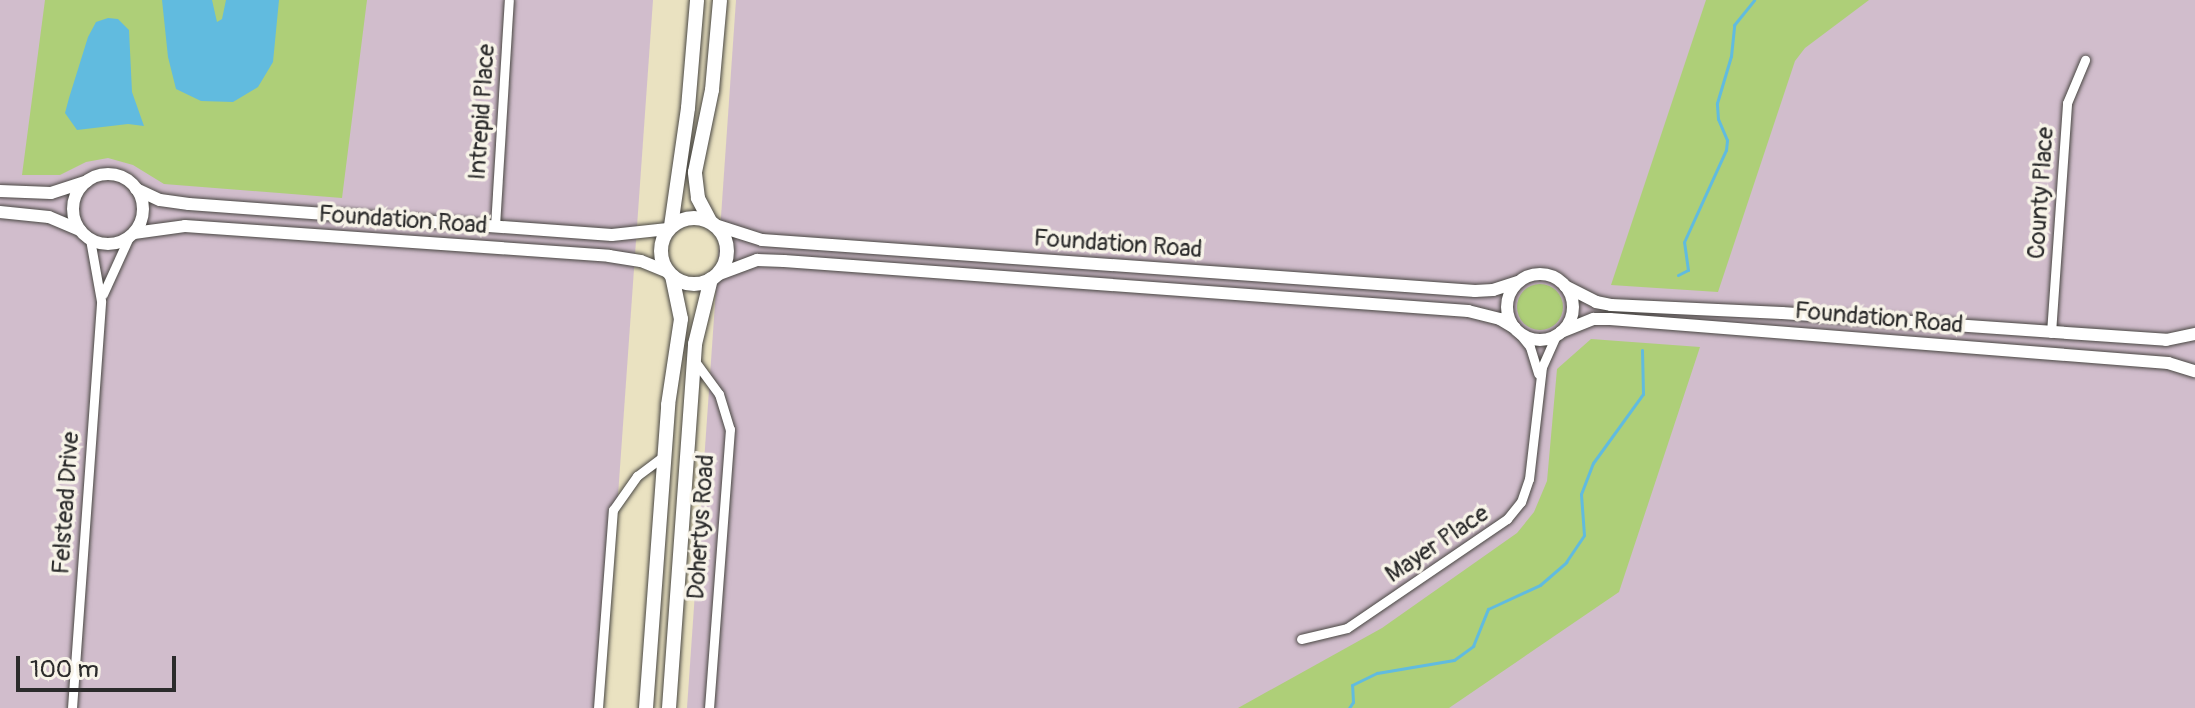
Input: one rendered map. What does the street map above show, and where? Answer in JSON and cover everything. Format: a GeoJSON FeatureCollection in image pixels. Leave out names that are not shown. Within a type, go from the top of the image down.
{"type":"FeatureCollection","features":[{"type":"Feature","properties":{"kind":"main road"},"geometry":{"type":"LineString","coordinates":[[697,0],[688,108],[669,228],[661,247],[670,274],[691,284],[714,277],[727,250],[724,236],[712,223],[698,198],[695,172],[710,102],[720,0]]}},
{"type":"Feature","properties":{"kind":"main road"},"geometry":{"type":"LineString","coordinates":[[669,228],[689,217],[712,223]]}},
{"type":"Feature","properties":{"kind":"main road","name":"Dohertys Road"},"geometry":{"type":"LineString","coordinates":[[646,708],[664,456],[681,319],[670,274]]}},
{"type":"Feature","properties":{"kind":"main road","name":"Dohertys Road"},"geometry":{"type":"LineString","coordinates":[[669,708],[694,360],[700,317],[714,277]]}},
{"type":"Feature","properties":{"kind":"street","name":"Intrepid Place"},"geometry":{"type":"LineString","coordinates":[[495,226],[509,0]]}},
{"type":"Feature","properties":{"kind":"street","name":"County Place"},"geometry":{"type":"LineString","coordinates":[[2051,333],[2067,103],[2085,60]]}},
{"type":"Feature","properties":{"kind":"street"},"geometry":{"type":"LineString","coordinates":[[0,191],[51,193],[97,176],[118,176],[136,189],[143,211],[131,235],[109,244],[49,217],[0,212]]}},
{"type":"Feature","properties":{"kind":"street"},"geometry":{"type":"LineString","coordinates":[[85,235],[73,209],[75,199],[87,181]]}},
{"type":"Feature","properties":{"kind":"street","name":"Foundation Road"},"geometry":{"type":"LineString","coordinates":[[136,189],[160,200],[495,226],[629,235],[669,228]]}},
{"type":"Feature","properties":{"kind":"street"},"geometry":{"type":"LineString","coordinates":[[276,233],[278,210]]}},
{"type":"Feature","properties":{"kind":"street","name":"Foundation Road"},"geometry":{"type":"LineString","coordinates":[[712,223],[762,240],[1467,291],[1493,290],[1518,282]]}},
{"type":"Feature","properties":{"kind":"street","name":"Foundation Road"},"geometry":{"type":"LineString","coordinates":[[131,235],[185,226],[609,256],[641,261],[670,274]]}},
{"type":"Feature","properties":{"kind":"street","name":"Felstead Drive"},"geometry":{"type":"LineString","coordinates":[[72,708],[101,301],[85,235]]}},
{"type":"Feature","properties":{"kind":"street","name":"Felstead Drive"},"geometry":{"type":"LineString","coordinates":[[101,301],[131,235]]}},
{"type":"Feature","properties":{"kind":"street","name":"Foundation Road"},"geometry":{"type":"LineString","coordinates":[[714,277],[757,260],[784,261],[1468,311],[1500,319],[1516,330]]}},
{"type":"Feature","properties":{"kind":"street"},"geometry":{"type":"LineString","coordinates":[[1537,274],[1548,275],[1565,286],[1573,305],[1568,324],[1558,334],[1536,340],[1516,330],[1507,310],[1508,299],[1518,282],[1537,274]]}},
{"type":"Feature","properties":{"kind":"street","name":"Foundation Road"},"geometry":{"type":"LineString","coordinates":[[1565,286],[1596,302],[1611,305],[2166,340],[2195,334]]}},
{"type":"Feature","properties":{"kind":"street","name":"Foundation Road"},"geometry":{"type":"LineString","coordinates":[[1558,334],[1594,319],[1610,319],[2173,363],[2195,371]]}},
{"type":"Feature","properties":{"kind":"street","name":"Mayer Place"},"geometry":{"type":"LineString","coordinates":[[1516,330],[1530,347],[1539,382]]}},
{"type":"Feature","properties":{"kind":"street","name":"Mayer Place"},"geometry":{"type":"LineString","coordinates":[[1301,639],[1347,628],[1507,519],[1521,502],[1533,464],[1539,382],[1558,334]]}},
{"type":"Feature","properties":{"kind":"street","name":"Dohertys Road"},"geometry":{"type":"LineString","coordinates":[[694,360],[719,394],[730,429],[709,708]]}},
{"type":"Feature","properties":{"kind":"street","name":"Dohertys Road"},"geometry":{"type":"LineString","coordinates":[[598,708],[613,510],[637,476],[664,456]]}},
{"type":"Feature","properties":{"kind":"shaded area"},"geometry":{"type":"Polygon","coordinates":[[[0,0],[653,0],[603,708],[0,708],[0,0]]]}},
{"type":"Feature","properties":{"kind":"shaded area"},"geometry":{"type":"Polygon","coordinates":[[[736,0],[2195,0],[2195,708],[687,708],[736,0]]]}},
{"type":"Feature","properties":{"kind":"green space"},"geometry":{"type":"Polygon","coordinates":[[[45,0],[367,0],[342,198],[164,184],[133,165],[108,158],[86,162],[60,175],[22,175],[45,0]]]}},
{"type":"Feature","properties":{"kind":"green space"},"geometry":{"type":"Polygon","coordinates":[[[1706,0],[1869,0],[1805,48],[1795,61],[1718,292],[1611,285],[1706,0]]]}},
{"type":"Feature","properties":{"kind":"green space"},"geometry":{"type":"Polygon","coordinates":[[[1540,284],[1556,291],[1563,307],[1556,323],[1540,330],[1524,323],[1517,307],[1524,291],[1540,284]]]}},
{"type":"Feature","properties":{"kind":"green space"},"geometry":{"type":"Polygon","coordinates":[[[1591,339],[1700,347],[1619,592],[1449,708],[1238,708],[1382,628],[1517,533],[1534,512],[1547,481],[1557,369],[1591,339]]]}},
{"type":"Feature","properties":{"kind":"water"},"geometry":{"type":"Polygon","coordinates":[[[162,0],[212,0],[217,22],[222,19],[226,0],[279,0],[273,62],[258,87],[233,102],[201,101],[176,89],[168,57],[162,0]]]}},
{"type":"Feature","properties":{"kind":"water"},"geometry":{"type":"Polygon","coordinates":[[[118,19],[129,30],[132,92],[144,126],[128,124],[77,130],[65,113],[69,98],[88,37],[96,22],[118,19]]]}},
{"type":"Feature","properties":{"kind":"waterway"},"geometry":{"type":"LineString","coordinates":[[1678,275],[1688,270],[1684,242],[1726,150],[1727,140],[1718,119],[1717,103],[1731,56],[1734,25],[1754,0]]}},
{"type":"Feature","properties":{"kind":"waterway"},"geometry":{"type":"LineString","coordinates":[[1349,708],[1353,702],[1352,685],[1377,673],[1454,660],[1473,646],[1488,609],[1540,585],[1566,562],[1584,535],[1581,494],[1593,463],[1643,394],[1642,350]]}}]}
